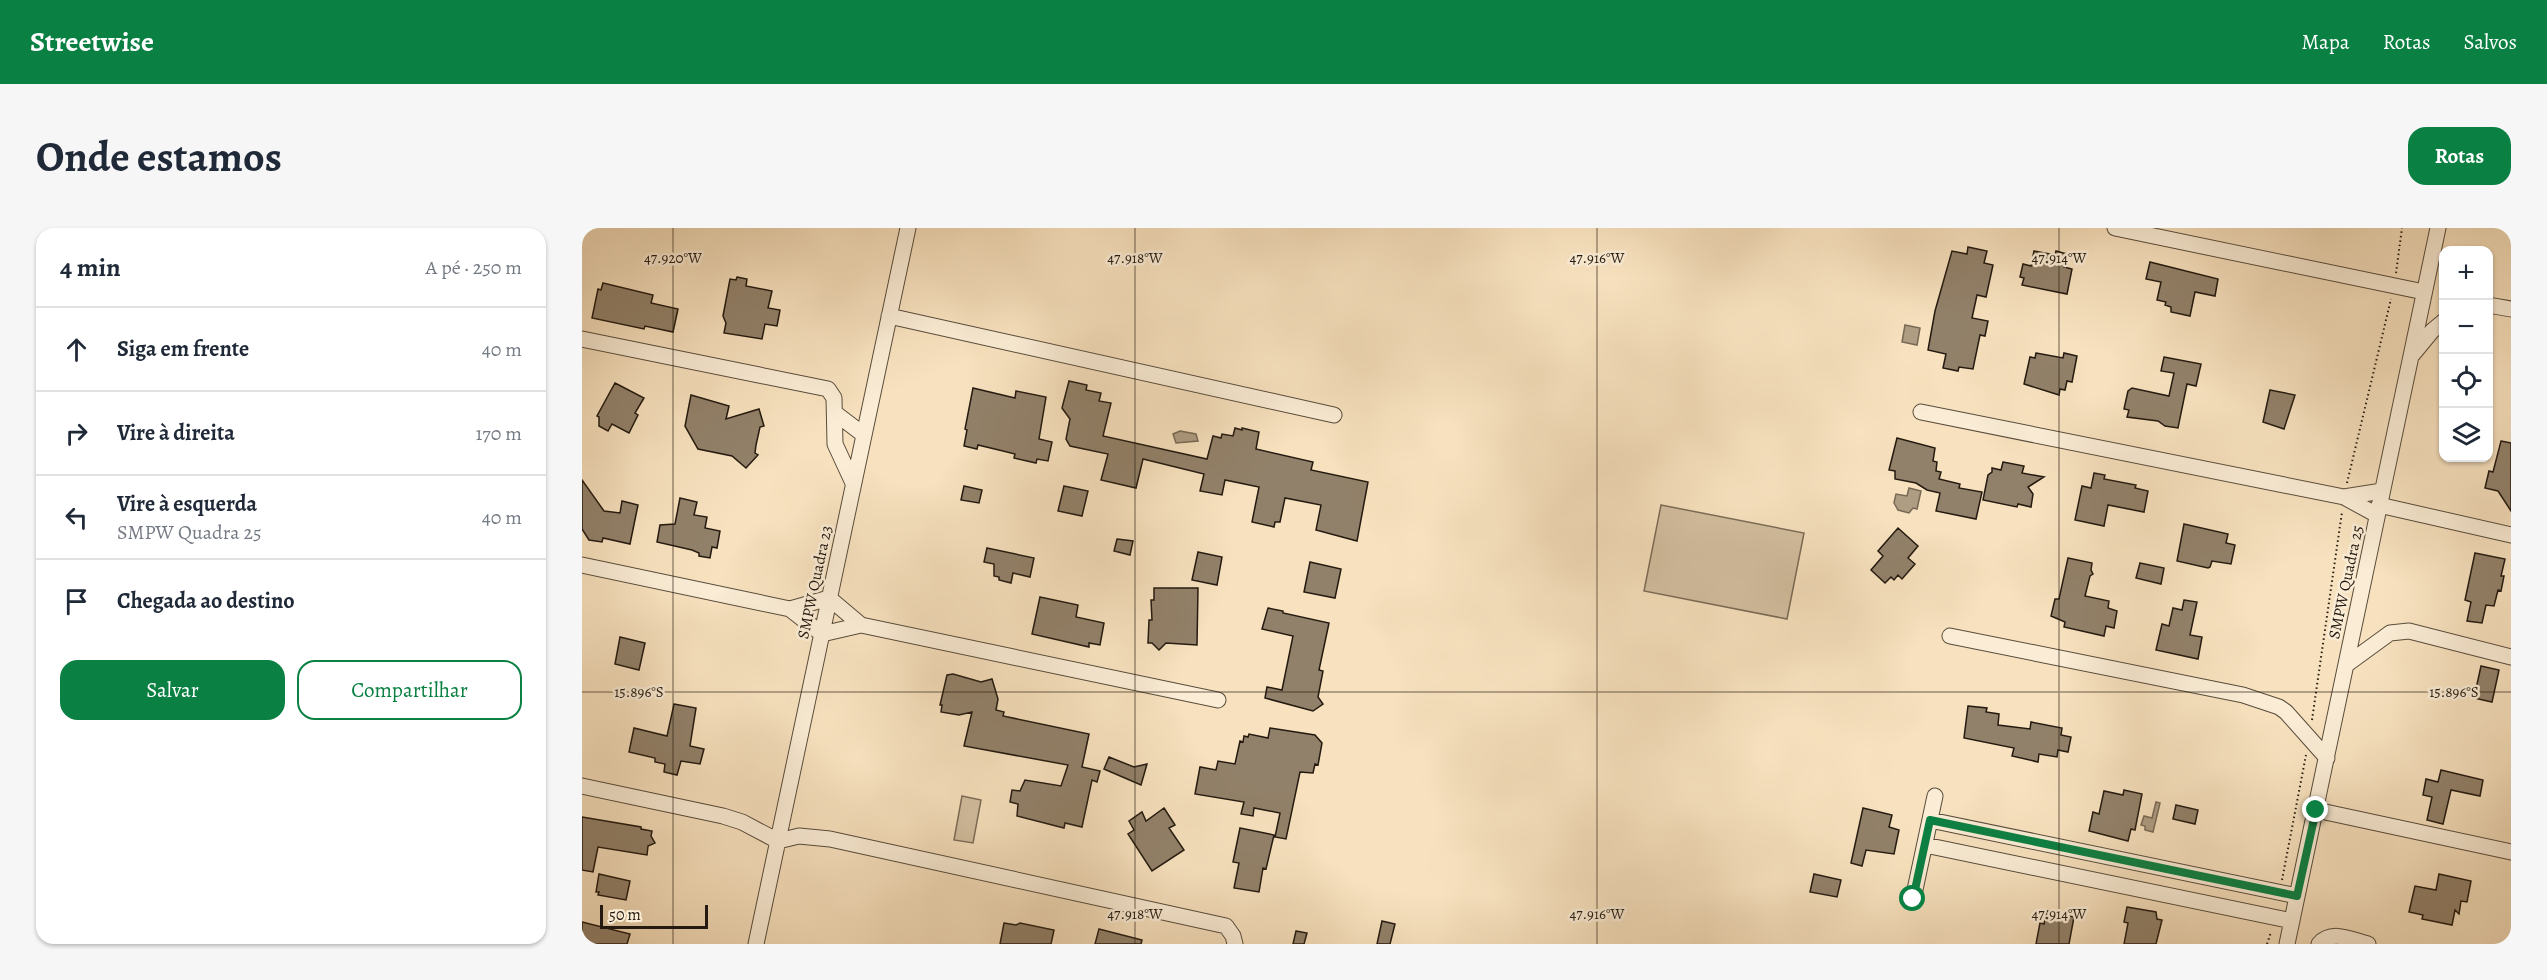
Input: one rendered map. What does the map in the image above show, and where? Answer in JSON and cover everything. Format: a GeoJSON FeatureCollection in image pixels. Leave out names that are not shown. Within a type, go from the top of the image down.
{"type":"FeatureCollection","features":[{"type":"Feature","properties":{"kind":"street","name":"SMPW Quadra 23"},"geometry":{"type":"LineString","coordinates":[[756,944],[908,228]]}},
{"type":"Feature","properties":{"kind":"street"},"geometry":{"type":"LineString","coordinates":[[2115,228],[2424,292]]}},
{"type":"Feature","properties":{"kind":"street","name":"SMPW Quadra 25"},"geometry":{"type":"LineString","coordinates":[[2287,944],[2437,234]]}},
{"type":"Feature","properties":{"kind":"street"},"geometry":{"type":"LineString","coordinates":[[2493,307],[2511,309]]}},
{"type":"Feature","properties":{"kind":"street"},"geometry":{"type":"LineString","coordinates":[[889,316],[1334,415]]}},
{"type":"Feature","properties":{"kind":"street"},"geometry":{"type":"LineString","coordinates":[[2411,356],[2439,325]]}},
{"type":"Feature","properties":{"kind":"street"},"geometry":{"type":"LineString","coordinates":[[582,339],[828,389],[834,398],[835,444],[854,483]]}},
{"type":"Feature","properties":{"kind":"street"},"geometry":{"type":"LineString","coordinates":[[1921,411],[2379,504],[2511,535]]}},
{"type":"Feature","properties":{"kind":"street"},"geometry":{"type":"LineString","coordinates":[[835,413],[864,435]]}},
{"type":"Feature","properties":{"kind":"street"},"geometry":{"type":"LineString","coordinates":[[2344,497],[2379,504]]}},
{"type":"Feature","properties":{"kind":"street"},"geometry":{"type":"LineString","coordinates":[[582,565],[790,609],[822,634],[861,625],[1218,700]]}},
{"type":"Feature","properties":{"kind":"street"},"geometry":{"type":"LineString","coordinates":[[790,609],[830,598],[861,625]]}},
{"type":"Feature","properties":{"kind":"street"},"geometry":{"type":"LineString","coordinates":[[2346,665],[2380,639],[2409,631],[2511,657]]}},
{"type":"Feature","properties":{"kind":"street"},"geometry":{"type":"LineString","coordinates":[[1950,636],[2243,695],[2279,707],[2286,712],[2327,758]]}},
{"type":"Feature","properties":{"kind":"street"},"geometry":{"type":"LineString","coordinates":[[582,786],[723,816],[742,822],[778,841],[800,836],[830,839],[1226,926],[1235,944]]}},
{"type":"Feature","properties":{"kind":"street"},"geometry":{"type":"LineString","coordinates":[[1913,899],[1935,796]]}},
{"type":"Feature","properties":{"kind":"street"},"geometry":{"type":"LineString","coordinates":[[2316,810],[2511,852]]}},
{"type":"Feature","properties":{"kind":"street"},"geometry":{"type":"LineString","coordinates":[[1930,820],[2297,896]]}},
{"type":"Feature","properties":{"kind":"street"},"geometry":{"type":"LineString","coordinates":[[1925,845],[2292,921]]}},
{"type":"Feature","properties":{"kind":"street"},"geometry":{"type":"LineString","coordinates":[[2070,875],[2076,850]]}},
{"type":"Feature","properties":{"kind":"street"},"geometry":{"type":"LineString","coordinates":[[2223,906],[2228,881]]}},
{"type":"Feature","properties":{"kind":"street"},"geometry":{"type":"LineString","coordinates":[[2319,944],[2325,938],[2334,935],[2360,943]]}},
{"type":"Feature","properties":{"kind":"path"},"geometry":{"type":"LineString","coordinates":[[2280,892],[2310,739],[2344,497],[2394,285],[2402,228]]}},
{"type":"Feature","properties":{"kind":"path"},"geometry":{"type":"LineString","coordinates":[[2267,944],[2276,917]]}},
{"type":"Feature","properties":{"kind":"shaded area"},"geometry":{"type":"Polygon","coordinates":[[[1905,325],[1920,328],[1917,345],[1902,342],[1905,325]]]}},
{"type":"Feature","properties":{"kind":"shaded area"},"geometry":{"type":"Polygon","coordinates":[[[1180,431],[1196,434],[1198,441],[1176,443],[1173,434],[1180,431]]]}},
{"type":"Feature","properties":{"kind":"shaded area"},"geometry":{"type":"Polygon","coordinates":[[[1909,488],[1921,491],[1917,509],[1913,508],[1909,513],[1898,510],[1894,503],[1896,494],[1907,496],[1909,488]]]}},
{"type":"Feature","properties":{"kind":"shaded area"},"geometry":{"type":"Polygon","coordinates":[[[1661,505],[1804,533],[1787,619],[1644,591],[1661,505]]]}},
{"type":"Feature","properties":{"kind":"shaded area"},"geometry":{"type":"Polygon","coordinates":[[[962,796],[981,800],[973,843],[954,840],[962,796]]]}},
{"type":"Feature","properties":{"kind":"shaded area"},"geometry":{"type":"Polygon","coordinates":[[[2156,802],[2160,803],[2153,832],[2145,830],[2145,826],[2141,825],[2144,816],[2152,818],[2156,802]]]}},
{"type":"Feature","properties":{"kind":"building"},"geometry":{"type":"Polygon","coordinates":[[[1968,247],[1987,251],[1984,263],[1993,265],[1986,297],[1977,295],[1972,318],[1988,321],[1985,336],[1980,335],[1973,369],[1959,367],[1958,371],[1943,368],[1946,354],[1928,350],[1935,311],[1952,251],[1967,254],[1968,247]]]}},
{"type":"Feature","properties":{"kind":"building"},"geometry":{"type":"Polygon","coordinates":[[[2034,251],[2055,255],[2056,251],[2067,254],[2064,267],[2072,269],[2067,294],[2022,285],[2024,278],[2020,277],[2023,264],[2031,266],[2034,251]]]}},
{"type":"Feature","properties":{"kind":"building"},"geometry":{"type":"Polygon","coordinates":[[[2150,262],[2218,279],[2215,296],[2195,292],[2190,316],[2171,312],[2171,307],[2165,305],[2166,302],[2157,300],[2161,282],[2146,279],[2150,262]]]}},
{"type":"Feature","properties":{"kind":"building"},"geometry":{"type":"Polygon","coordinates":[[[737,277],[747,279],[746,286],[772,291],[768,308],[780,310],[777,326],[765,324],[762,339],[724,333],[726,323],[723,316],[730,279],[736,280],[737,277]]]}},
{"type":"Feature","properties":{"kind":"building"},"geometry":{"type":"Polygon","coordinates":[[[603,283],[653,295],[651,303],[678,309],[673,332],[645,326],[644,329],[592,318],[598,289],[601,290],[603,283]]]}},
{"type":"Feature","properties":{"kind":"building"},"geometry":{"type":"Polygon","coordinates":[[[2036,353],[2063,358],[2064,353],[2077,356],[2072,382],[2067,381],[2065,390],[2060,389],[2059,395],[2024,384],[2030,357],[2035,358],[2036,353]]]}},
{"type":"Feature","properties":{"kind":"building"},"geometry":{"type":"Polygon","coordinates":[[[2164,357],[2201,364],[2196,386],[2187,384],[2178,428],[2165,426],[2158,421],[2127,417],[2129,410],[2124,409],[2128,391],[2132,388],[2169,396],[2174,373],[2161,371],[2164,357]]]}},
{"type":"Feature","properties":{"kind":"building"},"geometry":{"type":"Polygon","coordinates":[[[1069,381],[1087,385],[1086,390],[1101,393],[1099,401],[1111,403],[1103,436],[1207,459],[1213,436],[1221,438],[1222,434],[1233,436],[1235,428],[1242,430],[1242,428],[1259,432],[1256,449],[1313,462],[1311,470],[1368,482],[1357,541],[1316,530],[1321,505],[1285,498],[1280,522],[1275,522],[1274,527],[1252,522],[1259,487],[1225,480],[1222,495],[1200,491],[1204,474],[1143,459],[1136,488],[1101,480],[1108,454],[1070,446],[1066,439],[1070,419],[1062,408],[1069,381]]]}},
{"type":"Feature","properties":{"kind":"building"},"geometry":{"type":"Polygon","coordinates":[[[615,383],[644,398],[635,413],[638,415],[629,433],[612,424],[608,431],[599,426],[597,416],[615,383]]]}},
{"type":"Feature","properties":{"kind":"building"},"geometry":{"type":"Polygon","coordinates":[[[973,388],[1015,398],[1016,391],[1046,397],[1039,439],[1052,442],[1048,461],[1037,459],[1036,463],[1014,458],[1015,454],[978,445],[977,449],[964,446],[973,388]]]}},
{"type":"Feature","properties":{"kind":"building"},"geometry":{"type":"Polygon","coordinates":[[[2270,390],[2295,395],[2284,429],[2263,422],[2270,390]]]}},
{"type":"Feature","properties":{"kind":"building"},"geometry":{"type":"Polygon","coordinates":[[[691,395],[729,406],[726,419],[759,409],[764,426],[760,427],[756,445],[755,453],[758,455],[746,468],[732,456],[698,449],[685,426],[691,395]]]}},
{"type":"Feature","properties":{"kind":"building"},"geometry":{"type":"Polygon","coordinates":[[[1897,438],[1935,448],[1933,461],[1937,462],[1936,471],[1941,472],[1939,479],[1960,484],[1959,488],[1982,492],[1976,519],[1936,511],[1940,493],[1927,490],[1916,483],[1895,479],[1895,471],[1889,470],[1897,438]]]}},
{"type":"Feature","properties":{"kind":"building"},"geometry":{"type":"Polygon","coordinates":[[[2501,441],[2511,443],[2511,511],[2498,491],[2485,488],[2489,471],[2493,472],[2501,441]]]}},
{"type":"Feature","properties":{"kind":"building"},"geometry":{"type":"Polygon","coordinates":[[[2003,462],[2024,466],[2022,473],[2044,477],[2028,487],[2033,494],[2031,507],[2018,504],[2017,507],[1983,500],[1988,475],[1992,472],[1992,468],[2001,470],[2003,462]]]}},
{"type":"Feature","properties":{"kind":"building"},"geometry":{"type":"Polygon","coordinates":[[[2094,473],[2105,475],[2104,479],[2136,485],[2135,488],[2148,491],[2144,512],[2108,505],[2104,526],[2075,520],[2082,486],[2091,488],[2094,473]]]}},
{"type":"Feature","properties":{"kind":"building"},"geometry":{"type":"Polygon","coordinates":[[[582,480],[604,511],[620,513],[622,501],[638,505],[630,544],[603,538],[602,542],[589,540],[582,529],[582,480]]]}},
{"type":"Feature","properties":{"kind":"building"},"geometry":{"type":"Polygon","coordinates":[[[964,486],[982,490],[979,503],[961,500],[964,486]]]}},
{"type":"Feature","properties":{"kind":"building"},"geometry":{"type":"Polygon","coordinates":[[[1064,486],[1088,491],[1082,516],[1058,511],[1064,486]]]}},
{"type":"Feature","properties":{"kind":"building"},"geometry":{"type":"Polygon","coordinates":[[[680,498],[697,502],[694,515],[707,517],[705,528],[720,531],[717,548],[712,547],[710,558],[699,556],[699,553],[692,550],[657,542],[660,525],[675,524],[680,498]]]}},
{"type":"Feature","properties":{"kind":"building"},"geometry":{"type":"Polygon","coordinates":[[[2184,524],[2228,534],[2226,543],[2235,545],[2231,564],[2212,561],[2208,568],[2177,561],[2184,524]]]}},
{"type":"Feature","properties":{"kind":"building"},"geometry":{"type":"Polygon","coordinates":[[[1898,528],[1918,546],[1908,558],[1915,564],[1902,579],[1898,575],[1894,580],[1891,577],[1885,583],[1871,570],[1883,556],[1878,551],[1898,528]]]}},
{"type":"Feature","properties":{"kind":"building"},"geometry":{"type":"Polygon","coordinates":[[[1117,539],[1133,541],[1130,555],[1114,551],[1117,539]]]}},
{"type":"Feature","properties":{"kind":"building"},"geometry":{"type":"Polygon","coordinates":[[[987,548],[1034,558],[1030,577],[1013,573],[1011,583],[999,580],[999,577],[994,576],[994,564],[984,562],[987,548]]]}},
{"type":"Feature","properties":{"kind":"building"},"geometry":{"type":"Polygon","coordinates":[[[1198,552],[1222,557],[1217,585],[1192,580],[1198,552]]]}},
{"type":"Feature","properties":{"kind":"building"},"geometry":{"type":"Polygon","coordinates":[[[2475,553],[2505,559],[2501,576],[2504,576],[2501,591],[2498,590],[2494,606],[2486,605],[2482,623],[2467,621],[2471,602],[2465,600],[2475,553]]]}},
{"type":"Feature","properties":{"kind":"building"},"geometry":{"type":"Polygon","coordinates":[[[2068,558],[2092,563],[2093,574],[2090,576],[2085,596],[2109,601],[2108,608],[2117,611],[2114,628],[2106,626],[2104,636],[2064,627],[2065,622],[2051,616],[2055,599],[2059,599],[2068,558]]]}},
{"type":"Feature","properties":{"kind":"building"},"geometry":{"type":"Polygon","coordinates":[[[1310,562],[1341,569],[1335,598],[1304,592],[1310,562]]]}},
{"type":"Feature","properties":{"kind":"building"},"geometry":{"type":"Polygon","coordinates":[[[2140,563],[2164,568],[2161,584],[2136,578],[2140,563]]]}},
{"type":"Feature","properties":{"kind":"building"},"geometry":{"type":"Polygon","coordinates":[[[1154,588],[1198,588],[1197,645],[1166,643],[1159,650],[1152,643],[1148,643],[1154,588]]]}},
{"type":"Feature","properties":{"kind":"building"},"geometry":{"type":"Polygon","coordinates":[[[1040,597],[1078,605],[1076,617],[1104,623],[1100,645],[1089,643],[1089,647],[1032,634],[1040,597]]]}},
{"type":"Feature","properties":{"kind":"building"},"geometry":{"type":"Polygon","coordinates":[[[2184,600],[2197,602],[2190,635],[2202,637],[2198,659],[2156,650],[2162,624],[2169,626],[2173,608],[2182,610],[2184,600]]]}},
{"type":"Feature","properties":{"kind":"building"},"geometry":{"type":"Polygon","coordinates":[[[1268,608],[1329,623],[1319,670],[1323,671],[1318,697],[1323,704],[1313,711],[1265,698],[1267,687],[1282,690],[1293,636],[1262,629],[1268,608]]]}},
{"type":"Feature","properties":{"kind":"building"},"geometry":{"type":"Polygon","coordinates":[[[620,637],[645,643],[639,670],[615,664],[620,637]]]}},
{"type":"Feature","properties":{"kind":"building"},"geometry":{"type":"Polygon","coordinates":[[[2481,666],[2499,670],[2492,702],[2474,698],[2481,666]]]}},
{"type":"Feature","properties":{"kind":"building"},"geometry":{"type":"Polygon","coordinates":[[[953,674],[981,682],[992,679],[998,699],[996,710],[1004,712],[1003,716],[1089,734],[1082,767],[1100,771],[1097,782],[1092,780],[1082,827],[1065,823],[1064,828],[1017,816],[1018,804],[1010,802],[1012,790],[1020,791],[1025,780],[1061,786],[1068,765],[964,746],[972,712],[959,715],[941,712],[942,705],[940,705],[947,675],[953,674]]]}},
{"type":"Feature","properties":{"kind":"building"},"geometry":{"type":"Polygon","coordinates":[[[674,704],[696,708],[690,746],[704,749],[700,764],[681,761],[677,775],[664,772],[665,764],[655,762],[655,758],[629,752],[634,728],[667,736],[674,704]]]}},
{"type":"Feature","properties":{"kind":"building"},"geometry":{"type":"Polygon","coordinates":[[[1968,706],[1987,708],[1986,712],[1999,714],[1998,725],[2030,729],[2031,722],[2062,728],[2061,735],[2071,737],[2068,752],[2058,750],[2057,757],[2039,754],[2038,762],[2012,756],[2014,748],[1964,738],[1968,706]]]}},
{"type":"Feature","properties":{"kind":"building"},"geometry":{"type":"Polygon","coordinates":[[[1270,728],[1315,735],[1322,743],[1318,765],[1315,764],[1313,773],[1300,772],[1286,839],[1275,837],[1280,813],[1254,808],[1253,816],[1241,814],[1244,802],[1195,794],[1200,767],[1216,770],[1218,761],[1235,764],[1240,741],[1243,742],[1244,736],[1248,737],[1249,734],[1268,738],[1270,728]]]}},
{"type":"Feature","properties":{"kind":"building"},"geometry":{"type":"Polygon","coordinates":[[[1109,757],[1134,767],[1147,764],[1141,785],[1104,769],[1109,757]]]}},
{"type":"Feature","properties":{"kind":"building"},"geometry":{"type":"Polygon","coordinates":[[[2441,770],[2483,780],[2480,796],[2451,790],[2443,824],[2427,820],[2432,797],[2423,795],[2426,779],[2438,782],[2441,770]]]}},
{"type":"Feature","properties":{"kind":"building"},"geometry":{"type":"Polygon","coordinates":[[[2124,790],[2142,794],[2135,830],[2131,829],[2128,841],[2089,831],[2093,812],[2099,814],[2104,791],[2123,795],[2124,790]]]}},
{"type":"Feature","properties":{"kind":"building"},"geometry":{"type":"Polygon","coordinates":[[[2176,805],[2198,810],[2195,824],[2173,819],[2176,805]]]}},
{"type":"Feature","properties":{"kind":"building"},"geometry":{"type":"Polygon","coordinates":[[[1164,808],[1175,825],[1169,828],[1184,850],[1152,871],[1128,834],[1134,830],[1129,821],[1142,812],[1146,821],[1164,808]]]}},
{"type":"Feature","properties":{"kind":"building"},"geometry":{"type":"Polygon","coordinates":[[[1863,808],[1892,815],[1889,827],[1899,830],[1894,854],[1866,850],[1862,866],[1851,863],[1863,808]]]}},
{"type":"Feature","properties":{"kind":"building"},"geometry":{"type":"Polygon","coordinates":[[[582,817],[641,827],[641,829],[652,831],[651,836],[655,843],[648,846],[647,855],[598,847],[593,872],[582,870],[582,817]]]}},
{"type":"Feature","properties":{"kind":"building"},"geometry":{"type":"Polygon","coordinates":[[[1240,828],[1274,835],[1266,869],[1263,868],[1259,892],[1234,888],[1239,863],[1233,862],[1240,828]]]}},
{"type":"Feature","properties":{"kind":"building"},"geometry":{"type":"Polygon","coordinates":[[[599,874],[630,881],[626,900],[598,895],[599,892],[596,892],[599,874]]]}},
{"type":"Feature","properties":{"kind":"building"},"geometry":{"type":"Polygon","coordinates":[[[1814,874],[1841,880],[1837,897],[1810,892],[1814,874]]]}},
{"type":"Feature","properties":{"kind":"building"},"geometry":{"type":"Polygon","coordinates":[[[2439,874],[2471,881],[2467,902],[2461,901],[2459,914],[2455,910],[2452,925],[2422,919],[2423,915],[2409,912],[2415,886],[2436,890],[2439,874]]]}},
{"type":"Feature","properties":{"kind":"building"},"geometry":{"type":"Polygon","coordinates":[[[2127,907],[2156,912],[2157,919],[2162,920],[2156,944],[2124,944],[2128,923],[2124,922],[2127,907]]]}},
{"type":"Feature","properties":{"kind":"building"},"geometry":{"type":"Polygon","coordinates":[[[2047,911],[2074,917],[2069,944],[2036,944],[2040,923],[2044,924],[2047,911]]]}},
{"type":"Feature","properties":{"kind":"building"},"geometry":{"type":"Polygon","coordinates":[[[1382,921],[1395,924],[1390,944],[1377,944],[1382,921]]]}},
{"type":"Feature","properties":{"kind":"building"},"geometry":{"type":"Polygon","coordinates":[[[582,922],[630,934],[627,944],[582,944],[582,922]]]}},
{"type":"Feature","properties":{"kind":"building"},"geometry":{"type":"Polygon","coordinates":[[[1004,923],[1016,925],[1020,923],[1054,930],[1051,944],[1000,944],[1004,923]]]}},
{"type":"Feature","properties":{"kind":"building"},"geometry":{"type":"Polygon","coordinates":[[[1099,929],[1142,940],[1141,944],[1095,944],[1099,929]]]}},
{"type":"Feature","properties":{"kind":"building"},"geometry":{"type":"Polygon","coordinates":[[[1296,931],[1307,933],[1304,944],[1293,944],[1296,931]]]}},
{"type":"Feature","properties":{"kind":"route"},"geometry":{"type":"LineString","coordinates":[[1913,899],[1930,820],[2297,896],[2316,810]]}}]}
